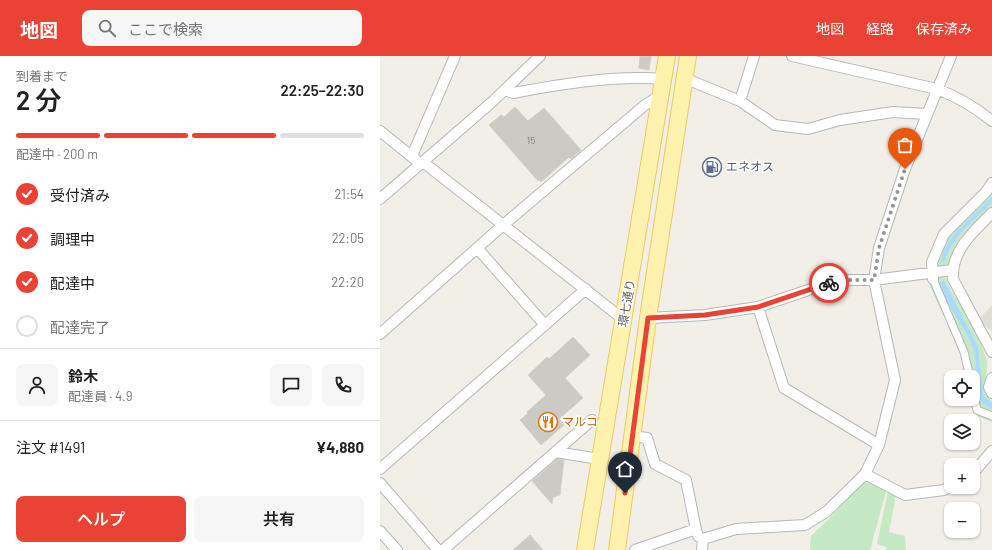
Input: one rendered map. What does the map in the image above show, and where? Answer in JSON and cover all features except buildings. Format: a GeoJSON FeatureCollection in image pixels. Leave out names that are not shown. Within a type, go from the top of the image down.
{"type":"FeatureCollection","features":[{"type":"Feature","properties":{"kind":"main road","name":"環七通り"},"geometry":{"type":"LineString","coordinates":[[585,550],[667,56]]}},
{"type":"Feature","properties":{"kind":"main road","name":"環七通り"},"geometry":{"type":"LineString","coordinates":[[617,550],[648,318],[688,56]]}},
{"type":"Feature","properties":{"kind":"street"},"geometry":{"type":"LineString","coordinates":[[412,156],[455,56]]}},
{"type":"Feature","properties":{"kind":"street"},"geometry":{"type":"LineString","coordinates":[[740,101],[754,56]]}},
{"type":"Feature","properties":{"kind":"street"},"geometry":{"type":"LineString","coordinates":[[792,56],[937,89],[955,96],[976,108],[992,121]]}},
{"type":"Feature","properties":{"kind":"street"},"geometry":{"type":"LineString","coordinates":[[633,436],[647,438],[655,464],[686,480],[698,536],[703,539],[736,529],[805,525],[826,512],[865,474],[879,445],[895,380],[874,280],[879,248],[902,176],[952,56]]}},
{"type":"Feature","properties":{"kind":"street"},"geometry":{"type":"LineString","coordinates":[[383,193],[421,163],[505,90],[535,57]]}},
{"type":"Feature","properties":{"kind":"street"},"geometry":{"type":"LineString","coordinates":[[505,90],[513,93],[568,83],[648,78],[664,79]]}},
{"type":"Feature","properties":{"kind":"street"},"geometry":{"type":"LineString","coordinates":[[684,78],[740,101],[775,125],[808,129],[840,120],[893,112],[927,114]]}},
{"type":"Feature","properties":{"kind":"street"},"geometry":{"type":"LineString","coordinates":[[380,334],[478,249],[502,226],[645,105],[661,95]]}},
{"type":"Feature","properties":{"kind":"street"},"geometry":{"type":"LineString","coordinates":[[380,131],[586,289],[624,320]]}},
{"type":"Feature","properties":{"kind":"street"},"geometry":{"type":"LineString","coordinates":[[968,370],[940,273],[932,262],[944,234],[986,192],[992,183]]}},
{"type":"Feature","properties":{"kind":"street"},"geometry":{"type":"LineString","coordinates":[[940,273],[958,253],[970,235],[992,213]]}},
{"type":"Feature","properties":{"kind":"street"},"geometry":{"type":"LineString","coordinates":[[478,249],[545,325]]}},
{"type":"Feature","properties":{"kind":"street"},"geometry":{"type":"LineString","coordinates":[[648,318],[705,315],[758,307],[838,280],[874,280],[940,273],[953,279],[992,352]]}},
{"type":"Feature","properties":{"kind":"street"},"geometry":{"type":"LineString","coordinates":[[380,469],[586,289]]}},
{"type":"Feature","properties":{"kind":"street"},"geometry":{"type":"LineString","coordinates":[[758,307],[784,388],[879,445]]}},
{"type":"Feature","properties":{"kind":"street"},"geometry":{"type":"LineString","coordinates":[[992,378],[989,387],[992,392]]}},
{"type":"Feature","properties":{"kind":"street"},"geometry":{"type":"LineString","coordinates":[[976,406],[977,410],[992,416]]}},
{"type":"Feature","properties":{"kind":"street"},"geometry":{"type":"LineString","coordinates":[[443,550],[592,420]]}},
{"type":"Feature","properties":{"kind":"street"},"geometry":{"type":"LineString","coordinates":[[980,465],[992,451]]}},
{"type":"Feature","properties":{"kind":"street"},"geometry":{"type":"LineString","coordinates":[[556,452],[599,459]]}},
{"type":"Feature","properties":{"kind":"street"},"geometry":{"type":"LineString","coordinates":[[865,474],[905,495],[944,490]]}},
{"type":"Feature","properties":{"kind":"street"},"geometry":{"type":"LineString","coordinates":[[380,483],[438,550]]}},
{"type":"Feature","properties":{"kind":"street"},"geometry":{"type":"LineString","coordinates":[[635,550],[696,529]]}},
{"type":"Feature","properties":{"kind":"street"},"geometry":{"type":"LineString","coordinates":[[380,531],[397,550]]}},
{"type":"Feature","properties":{"kind":"street"},"geometry":{"type":"LineString","coordinates":[[702,550],[703,539]]}},
{"type":"Feature","properties":{"kind":"shaded area"},"geometry":{"type":"Polygon","coordinates":[[[992,305],[992,332],[979,319],[992,305]]]}},
{"type":"Feature","properties":{"kind":"green space"},"geometry":{"type":"Polygon","coordinates":[[[992,179],[992,208],[957,246],[947,267],[927,270],[943,233],[992,179]]]}},
{"type":"Feature","properties":{"kind":"green space"},"geometry":{"type":"Polygon","coordinates":[[[946,278],[951,290],[962,306],[979,339],[987,363],[985,392],[992,401],[992,422],[980,417],[980,414],[976,414],[971,406],[980,406],[980,370],[963,370],[960,345],[937,302],[927,279],[946,278]]]}},
{"type":"Feature","properties":{"kind":"green space"},"geometry":{"type":"Polygon","coordinates":[[[865,479],[886,492],[870,550],[810,550],[811,536],[830,518],[865,479]]]}},
{"type":"Feature","properties":{"kind":"green space"},"geometry":{"type":"Polygon","coordinates":[[[888,491],[896,495],[889,532],[905,536],[906,550],[886,550],[886,547],[877,544],[888,491]]]}},
{"type":"Feature","properties":{"kind":"water"},"geometry":{"type":"Polygon","coordinates":[[[992,197],[992,202],[971,222],[952,244],[945,261],[941,262],[948,243],[954,235],[992,197]]]}},
{"type":"Feature","properties":{"kind":"water"},"geometry":{"type":"Polygon","coordinates":[[[940,281],[944,281],[978,347],[983,396],[992,403],[992,409],[980,399],[980,370],[976,370],[975,354],[972,345],[942,290],[940,281]]]}},
{"type":"Feature","properties":{"kind":"way so far"},"geometry":{"type":"LineString","coordinates":[[829,283],[838,280],[874,280],[879,248],[905,169]]}},
{"type":"Feature","properties":{"kind":"place","name":"エネオス"},"geometry":{"type":"Point","coordinates":[712,167]}},
{"type":"Feature","properties":{"kind":"place","name":"マルコ"},"geometry":{"type":"Point","coordinates":[548,422]}},
{"type":"Feature","properties":{"kind":"route"},"geometry":{"type":"LineString","coordinates":[[625,493],[648,318],[705,315],[758,307],[829,283]]}}]}
